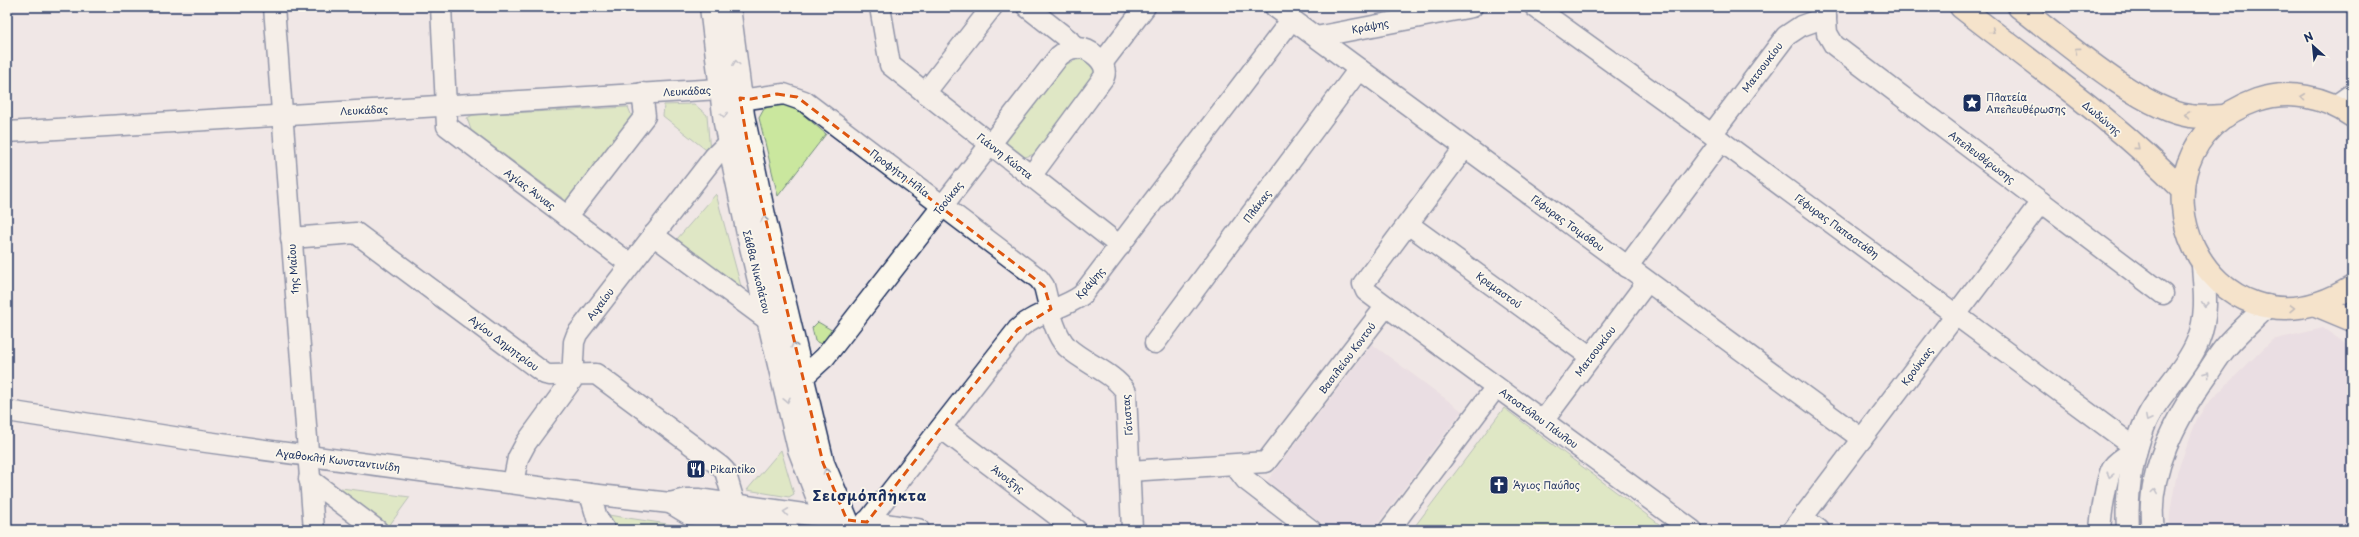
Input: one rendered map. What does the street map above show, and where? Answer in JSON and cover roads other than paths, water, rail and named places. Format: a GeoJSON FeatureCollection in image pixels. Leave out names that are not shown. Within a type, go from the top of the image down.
{"type":"FeatureCollection","features":[{"type":"Feature","properties":{"kind":"main road","name":"Δωδώνης"},"geometry":{"type":"LineString","coordinates":[[1961,7],[2098,114],[2164,170],[2183,190]]}},
{"type":"Feature","properties":{"kind":"main road"},"geometry":{"type":"LineString","coordinates":[[2019,7],[2134,93],[2175,113],[2190,116],[2226,116]]}},
{"type":"Feature","properties":{"kind":"main road"},"geometry":{"type":"LineString","coordinates":[[2346,105],[2305,96],[2284,95],[2251,102],[2226,116],[2211,129],[2198,146],[2188,165],[2183,190],[2182,207],[2185,228],[2192,248],[2203,266],[2217,281],[2234,294],[2253,302],[2268,306],[2295,308],[2316,305],[2336,298],[2352,287]]}},
{"type":"Feature","properties":{"kind":"main road"},"geometry":{"type":"LineString","coordinates":[[2316,305],[2352,320]]}},
{"type":"Feature","properties":{"kind":"street","name":"1ης Μαΐου"},"geometry":{"type":"LineString","coordinates":[[274,7],[307,455],[314,530]]}},
{"type":"Feature","properties":{"kind":"street","name":"Αγίας Άννας"},"geometry":{"type":"LineString","coordinates":[[441,7],[447,123],[449,128],[630,264]]}},
{"type":"Feature","properties":{"kind":"street","name":"Σάββα Νικολάτου"},"geometry":{"type":"LineString","coordinates":[[711,7],[720,89],[728,143],[799,450],[807,474],[849,525]]}},
{"type":"Feature","properties":{"kind":"street","name":"Σάββα Νικολάτου"},"geometry":{"type":"LineString","coordinates":[[729,7],[740,98],[757,184],[823,463],[849,525]]}},
{"type":"Feature","properties":{"kind":"street","name":"Γιάννη Κώστα"},"geometry":{"type":"LineString","coordinates":[[880,7],[890,65],[1120,246]]}},
{"type":"Feature","properties":{"kind":"street"},"geometry":{"type":"LineString","coordinates":[[926,93],[992,7]]}},
{"type":"Feature","properties":{"kind":"street"},"geometry":{"type":"LineString","coordinates":[[1027,7],[1069,40],[1074,48],[1084,49],[1103,62],[1106,72],[1099,86],[1031,176]]}},
{"type":"Feature","properties":{"kind":"street"},"geometry":{"type":"LineString","coordinates":[[1103,62],[1145,7]]}},
{"type":"Feature","properties":{"kind":"street","name":"Γέφυρας Τσιμόβου"},"geometry":{"type":"LineString","coordinates":[[1275,7],[1862,439]]}},
{"type":"Feature","properties":{"kind":"street","name":"Κράψης"},"geometry":{"type":"LineString","coordinates":[[1316,37],[1472,7]]}},
{"type":"Feature","properties":{"kind":"street","name":"Γέφυρας Παπαστάθη"},"geometry":{"type":"LineString","coordinates":[[1535,7],[1716,137],[2138,448]]}},
{"type":"Feature","properties":{"kind":"street","name":"Ματσουκίου"},"geometry":{"type":"LineString","coordinates":[[1627,267],[1786,36],[1825,12]]}},
{"type":"Feature","properties":{"kind":"street","name":"Απελευθέρωσης"},"geometry":{"type":"LineString","coordinates":[[1825,12],[1828,36],[1834,45],[2162,294]]}},
{"type":"Feature","properties":{"kind":"street","name":"Κράψης"},"geometry":{"type":"LineString","coordinates":[[849,525],[941,428],[1018,329],[1032,318],[1051,309],[1073,302],[1082,295],[1292,19]]}},
{"type":"Feature","properties":{"kind":"street","name":"Τσούκας"},"geometry":{"type":"LineString","coordinates":[[802,378],[825,357],[1059,56],[1074,48]]}},
{"type":"Feature","properties":{"kind":"street","name":"Πλάκας"},"geometry":{"type":"LineString","coordinates":[[1155,344],[1359,68]]}},
{"type":"Feature","properties":{"kind":"street","name":"Λευκάδας"},"geometry":{"type":"LineString","coordinates":[[7,132],[720,89]]}},
{"type":"Feature","properties":{"kind":"street","name":"Προφήτη Ηλία"},"geometry":{"type":"LineString","coordinates":[[720,89],[740,98],[751,99],[777,94],[789,94],[797,97],[1039,279],[1044,286],[1051,309]]}},
{"type":"Feature","properties":{"kind":"street"},"geometry":{"type":"LineString","coordinates":[[567,217],[645,116],[642,94]]}},
{"type":"Feature","properties":{"kind":"street","name":"Αιγαίου"},"geometry":{"type":"LineString","coordinates":[[513,483],[518,458],[526,443],[566,391],[572,380],[574,342],[577,334],[714,157],[728,143]]}},
{"type":"Feature","properties":{"kind":"street"},"geometry":{"type":"LineString","coordinates":[[1386,306],[1366,291],[1363,284],[1465,147]]}},
{"type":"Feature","properties":{"kind":"street","name":"Κρούκιας"},"geometry":{"type":"LineString","coordinates":[[1798,524],[2041,202]]}},
{"type":"Feature","properties":{"kind":"street","name":"Κρεμαστού"},"geometry":{"type":"LineString","coordinates":[[1408,224],[1591,357]]}},
{"type":"Feature","properties":{"kind":"street","name":"Αγίου Δημητρίου"},"geometry":{"type":"LineString","coordinates":[[291,238],[356,233],[545,374],[596,374],[720,466],[725,471],[735,505]]}},
{"type":"Feature","properties":{"kind":"street"},"geometry":{"type":"LineString","coordinates":[[653,235],[769,322]]}},
{"type":"Feature","properties":{"kind":"street"},"geometry":{"type":"LineString","coordinates":[[2128,530],[2130,482],[2143,428],[2152,410],[2198,340],[2206,303],[2203,266]]}},
{"type":"Feature","properties":{"kind":"street","name":"Ματσουκίου"},"geometry":{"type":"LineString","coordinates":[[1543,421],[1647,282]]}},
{"type":"Feature","properties":{"kind":"street","name":"Αποστόλου Πάυλου"},"geometry":{"type":"LineString","coordinates":[[1386,306],[1692,530]]}},
{"type":"Feature","properties":{"kind":"street","name":"Βασιλείου Κοντού"},"geometry":{"type":"LineString","coordinates":[[1130,470],[1237,465],[1266,462],[1386,306]]}},
{"type":"Feature","properties":{"kind":"street"},"geometry":{"type":"LineString","coordinates":[[2153,530],[2152,505],[2156,480],[2161,458],[2171,432],[2190,398],[2225,347],[2268,306]]}},
{"type":"Feature","properties":{"kind":"street","name":"Γότιστας"},"geometry":{"type":"LineString","coordinates":[[1051,309],[1059,334],[1066,346],[1119,384],[1126,392],[1132,530]]}},
{"type":"Feature","properties":{"kind":"street"},"geometry":{"type":"LineString","coordinates":[[1388,530],[1496,387]]}},
{"type":"Feature","properties":{"kind":"street","name":"Αγαθοκλή Κωνσταντινίδη"},"geometry":{"type":"LineString","coordinates":[[7,411],[191,440],[590,494],[670,503],[690,499],[735,505],[849,525]]}},
{"type":"Feature","properties":{"kind":"street","name":"Άνοιξης"},"geometry":{"type":"LineString","coordinates":[[941,428],[1076,530]]}},
{"type":"Feature","properties":{"kind":"street"},"geometry":{"type":"LineString","coordinates":[[2100,530],[2105,495],[2112,468],[2123,458],[2138,448]]}},
{"type":"Feature","properties":{"kind":"street"},"geometry":{"type":"LineString","coordinates":[[1237,465],[1246,480],[1311,530]]}},
{"type":"Feature","properties":{"kind":"street"},"geometry":{"type":"LineString","coordinates":[[309,479],[377,530]]}},
{"type":"Feature","properties":{"kind":"street"},"geometry":{"type":"LineString","coordinates":[[590,494],[596,518],[605,530]]}},
{"type":"Feature","properties":{"kind":"street","name":"Αγαθοκλή Κωνσταντινίδη"},"geometry":{"type":"LineString","coordinates":[[670,503],[690,515],[768,529],[789,530]]}},
{"type":"Feature","properties":{"kind":"street"},"geometry":{"type":"LineString","coordinates":[[1798,524],[1819,530]]}},
{"type":"Feature","properties":{"kind":"street"},"geometry":{"type":"LineString","coordinates":[[849,525],[918,530]]}},
{"type":"Feature","properties":{"kind":"place","name":"Πλατεία Απελευθέρωσης"},"geometry":{"type":"Point","coordinates":[1972,103]}},
{"type":"Feature","properties":{"kind":"place","name":"Pikantiko"},"geometry":{"type":"Point","coordinates":[696,469]}},
{"type":"Feature","properties":{"kind":"place","name":"Άγιος Παύλος"},"geometry":{"type":"Point","coordinates":[1499,485]}},
{"type":"Feature","properties":{"kind":"district","name":"Σεισμόπληκτα"},"geometry":{"type":"Point","coordinates":[870,496]}}]}
